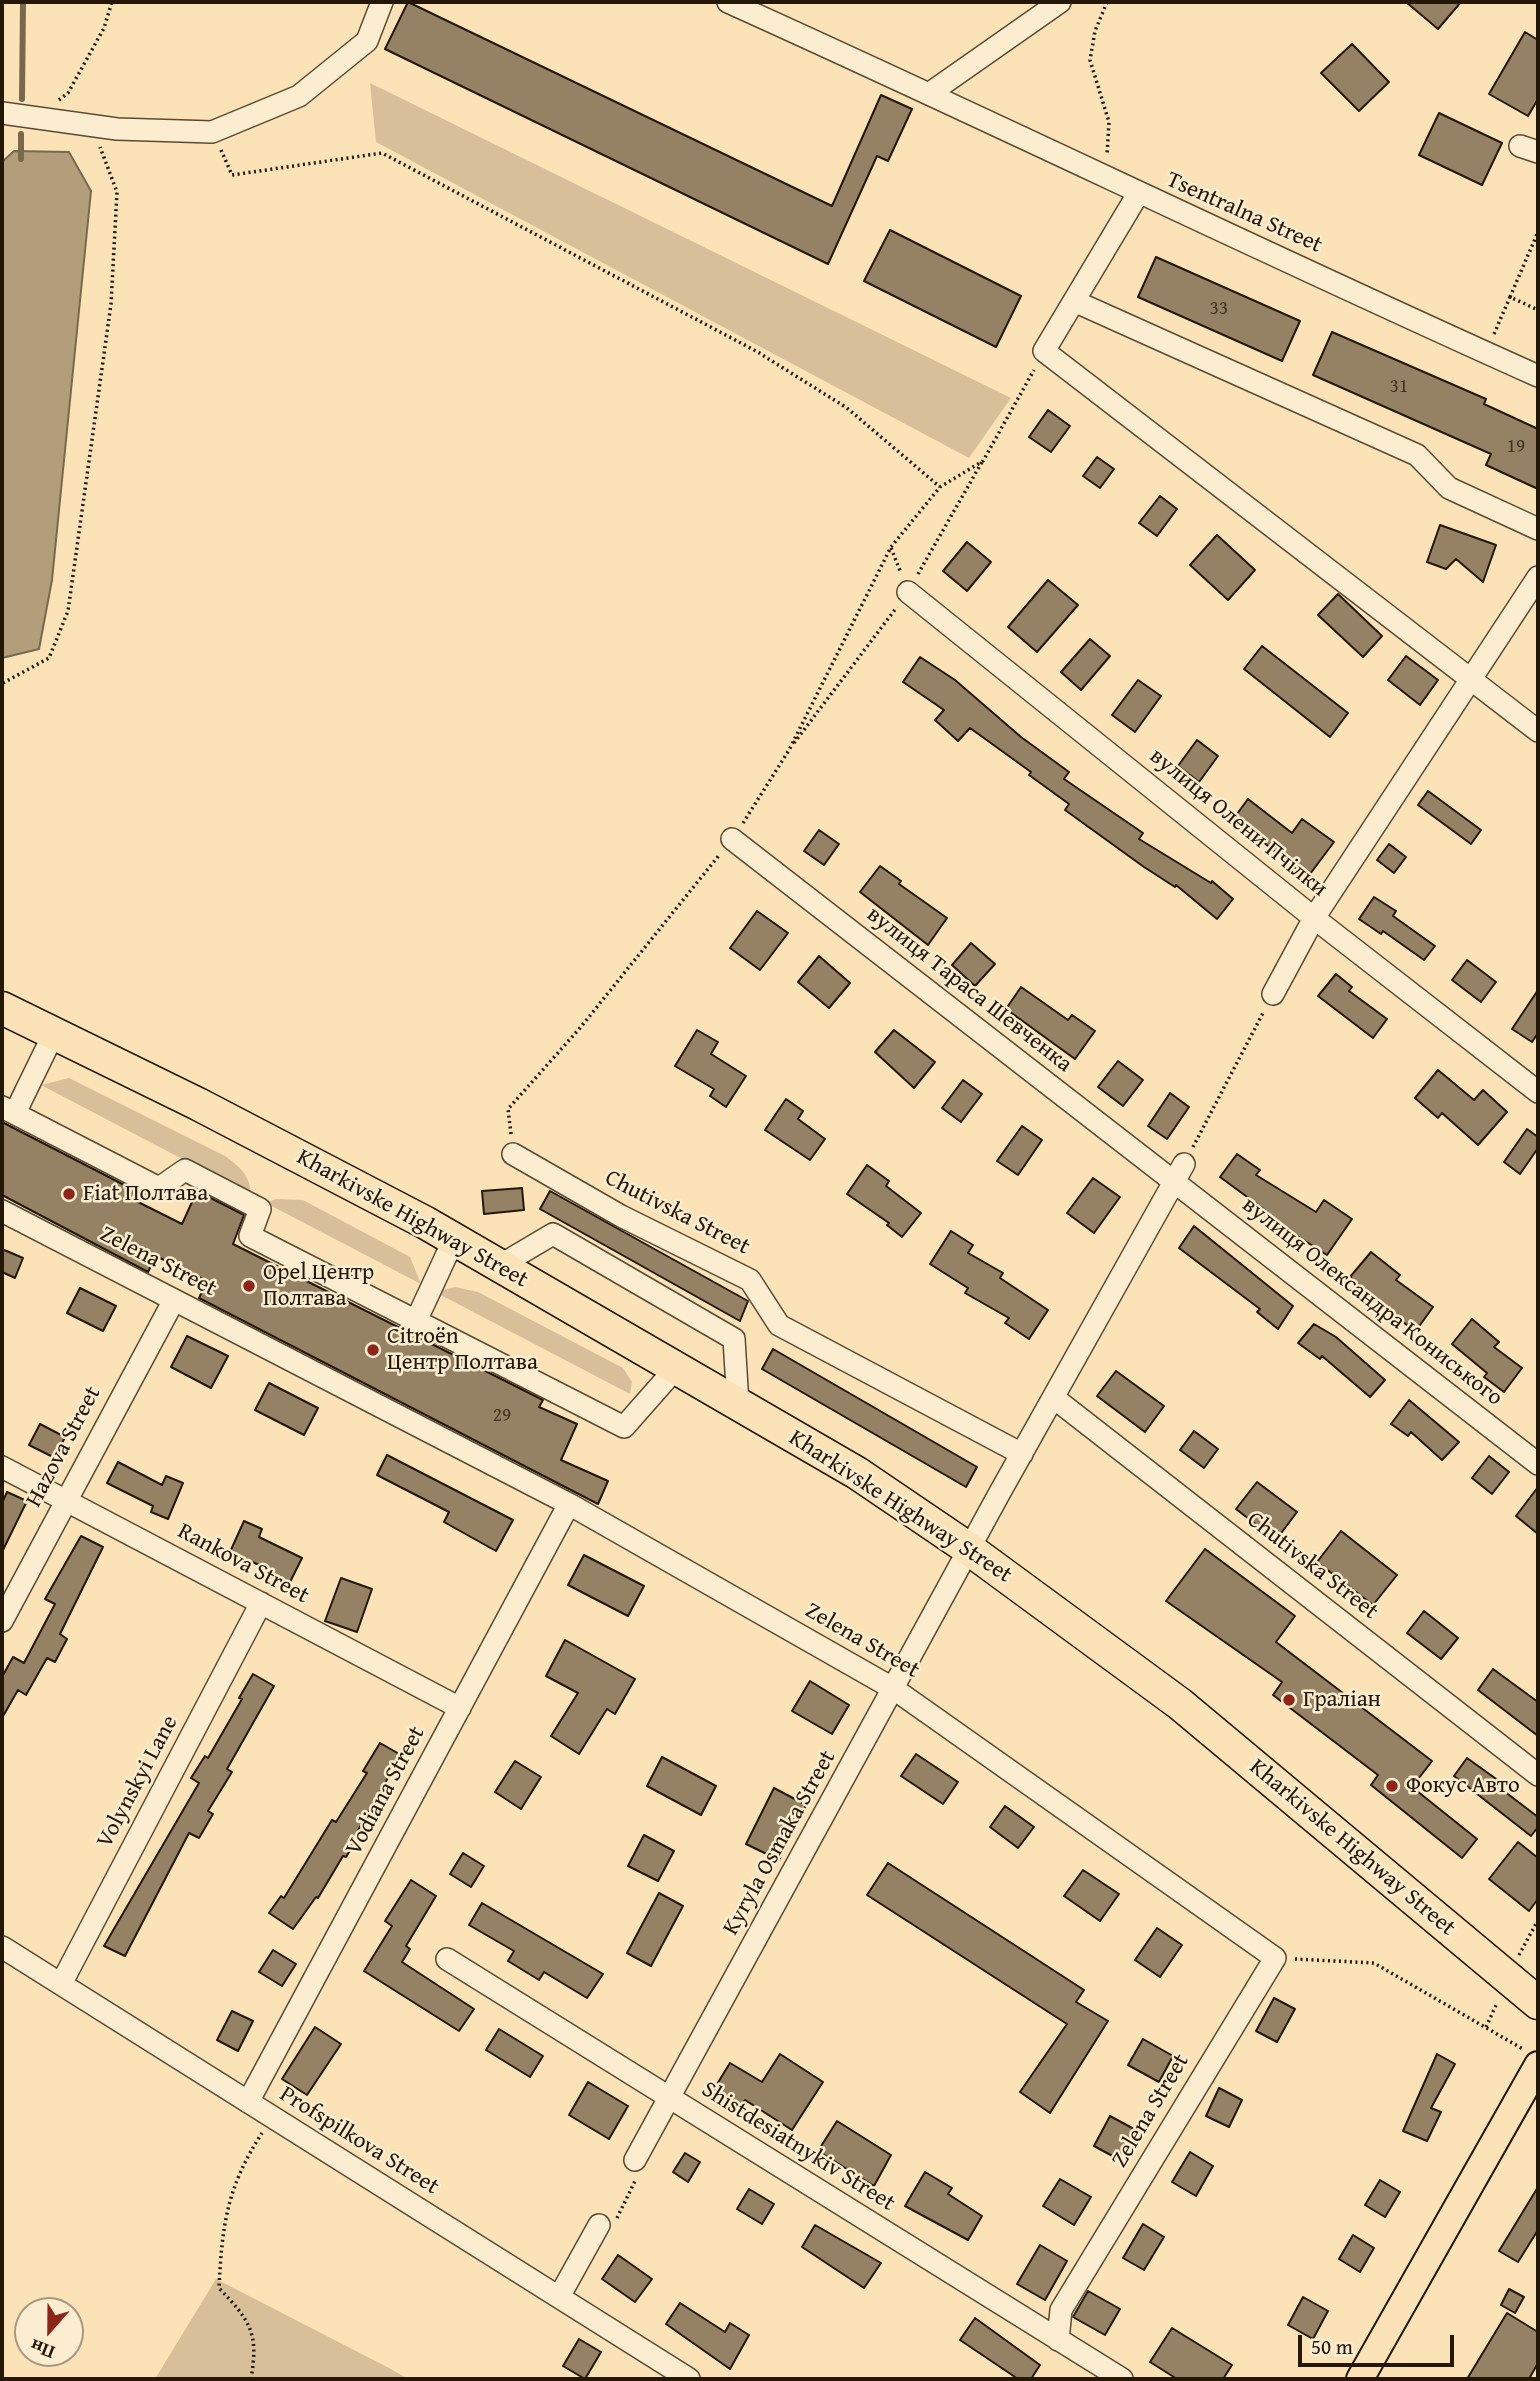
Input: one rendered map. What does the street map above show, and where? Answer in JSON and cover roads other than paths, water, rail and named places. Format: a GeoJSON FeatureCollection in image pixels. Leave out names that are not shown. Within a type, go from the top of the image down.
{"type":"FeatureCollection","features":[{"type":"Feature","properties":{"kind":"highway","name":"Kharkivske Highway Street"},"geometry":{"type":"LineString","coordinates":[[2,995],[198,1104],[454,1240],[858,1473],[969,1549],[1180,1704],[1538,2003]]}},
{"type":"Feature","properties":{"kind":"highway","name":"Kharkivske Highway Street"},"geometry":{"type":"LineString","coordinates":[[2,1008],[198,1104]]}},
{"type":"Feature","properties":{"kind":"main road"},"geometry":{"type":"LineString","coordinates":[[1360,2379],[1531,2057]]}},
{"type":"Feature","properties":{"kind":"street"},"geometry":{"type":"LineString","coordinates":[[2,113],[92,126],[212,132],[299,96],[367,41],[382,2]]}},
{"type":"Feature","properties":{"kind":"street","name":"Tsentralna Street"},"geometry":{"type":"LineString","coordinates":[[728,2],[930,93],[1138,194],[1538,376]]}},
{"type":"Feature","properties":{"kind":"street"},"geometry":{"type":"LineString","coordinates":[[930,93],[1060,2]]}},
{"type":"Feature","properties":{"kind":"street"},"geometry":{"type":"LineString","coordinates":[[1138,194],[1044,351],[1538,731]]}},
{"type":"Feature","properties":{"kind":"street"},"geometry":{"type":"LineString","coordinates":[[1074,301],[1417,455],[1449,488],[1538,529]]}},
{"type":"Feature","properties":{"kind":"street"},"geometry":{"type":"LineString","coordinates":[[1273,994],[1314,918],[1538,577]]}},
{"type":"Feature","properties":{"kind":"street","name":"вулиця Олени Пчілки"},"geometry":{"type":"LineString","coordinates":[[908,592],[1314,918],[1538,1092]]}},
{"type":"Feature","properties":{"kind":"street","name":"вулиця Тараса Шевченка"},"geometry":{"type":"LineString","coordinates":[[732,839],[1179,1173]]}},
{"type":"Feature","properties":{"kind":"street"},"geometry":{"type":"LineString","coordinates":[[54,1033],[8,1110],[159,1188],[184,1170],[260,1209],[250,1236],[624,1427],[676,1368]]}},
{"type":"Feature","properties":{"kind":"street","name":"Chutivska Street"},"geometry":{"type":"LineString","coordinates":[[513,1154],[621,1216],[750,1280],[779,1325],[1022,1454]]}},
{"type":"Feature","properties":{"kind":"street","name":"Kyryla Osmaka Street"},"geometry":{"type":"LineString","coordinates":[[635,2160],[969,1549],[1179,1173]]}},
{"type":"Feature","properties":{"kind":"street","name":"вулиця Олександра Кониського"},"geometry":{"type":"LineString","coordinates":[[1179,1173],[1538,1464]]}},
{"type":"Feature","properties":{"kind":"street","name":"Zelena Street"},"geometry":{"type":"LineString","coordinates":[[2,1211],[569,1504],[894,1689],[1275,1958],[1061,2310],[1058,2340]]}},
{"type":"Feature","properties":{"kind":"street"},"geometry":{"type":"LineString","coordinates":[[499,1266],[552,1234],[710,1325],[734,1339],[738,1404]]}},
{"type":"Feature","properties":{"kind":"street"},"geometry":{"type":"LineString","coordinates":[[416,1321],[454,1240]]}},
{"type":"Feature","properties":{"kind":"street","name":"Hazova Street"},"geometry":{"type":"LineString","coordinates":[[2,1620],[174,1300]]}},
{"type":"Feature","properties":{"kind":"street","name":"Chutivska Street"},"geometry":{"type":"LineString","coordinates":[[1054,1398],[1538,1775]]}},
{"type":"Feature","properties":{"kind":"street","name":"Rankova Street"},"geometry":{"type":"LineString","coordinates":[[2,1467],[460,1708]]}},
{"type":"Feature","properties":{"kind":"street","name":"Vodiana Street"},"geometry":{"type":"LineString","coordinates":[[248,2102],[569,1504]]}},
{"type":"Feature","properties":{"kind":"street","name":"Volynskyi Lane"},"geometry":{"type":"LineString","coordinates":[[61,1984],[261,1603]]}},
{"type":"Feature","properties":{"kind":"street","name":"Profspilkova Street"},"geometry":{"type":"LineString","coordinates":[[2,1947],[689,2379]]}},
{"type":"Feature","properties":{"kind":"street","name":"Shistdesiatnykiv Street"},"geometry":{"type":"LineString","coordinates":[[447,1959],[1122,2379]]}},
{"type":"Feature","properties":{"kind":"street"},"geometry":{"type":"LineString","coordinates":[[559,2298],[599,2225]]}},
{"type":"Feature","properties":{"kind":"waterway"},"geometry":{"type":"LineString","coordinates":[[22,99],[23,2]]}},
{"type":"Feature","properties":{"kind":"waterway"},"geometry":{"type":"LineString","coordinates":[[21,134],[21,159]]}},
{"type":"Feature","properties":{"kind":"place","name":"Fiat Полтава"},"geometry":{"type":"Point","coordinates":[69,1194]}},
{"type":"Feature","properties":{"kind":"place","name":"Opel Центр Полтава"},"geometry":{"type":"Point","coordinates":[249,1286]}},
{"type":"Feature","properties":{"kind":"place","name":"Citroën Центр Полтава"},"geometry":{"type":"Point","coordinates":[373,1350]}},
{"type":"Feature","properties":{"kind":"place","name":"Граліан"},"geometry":{"type":"Point","coordinates":[1289,1700]}},
{"type":"Feature","properties":{"kind":"place","name":"Фокус Авто"},"geometry":{"type":"Point","coordinates":[1392,1786]}}]}
